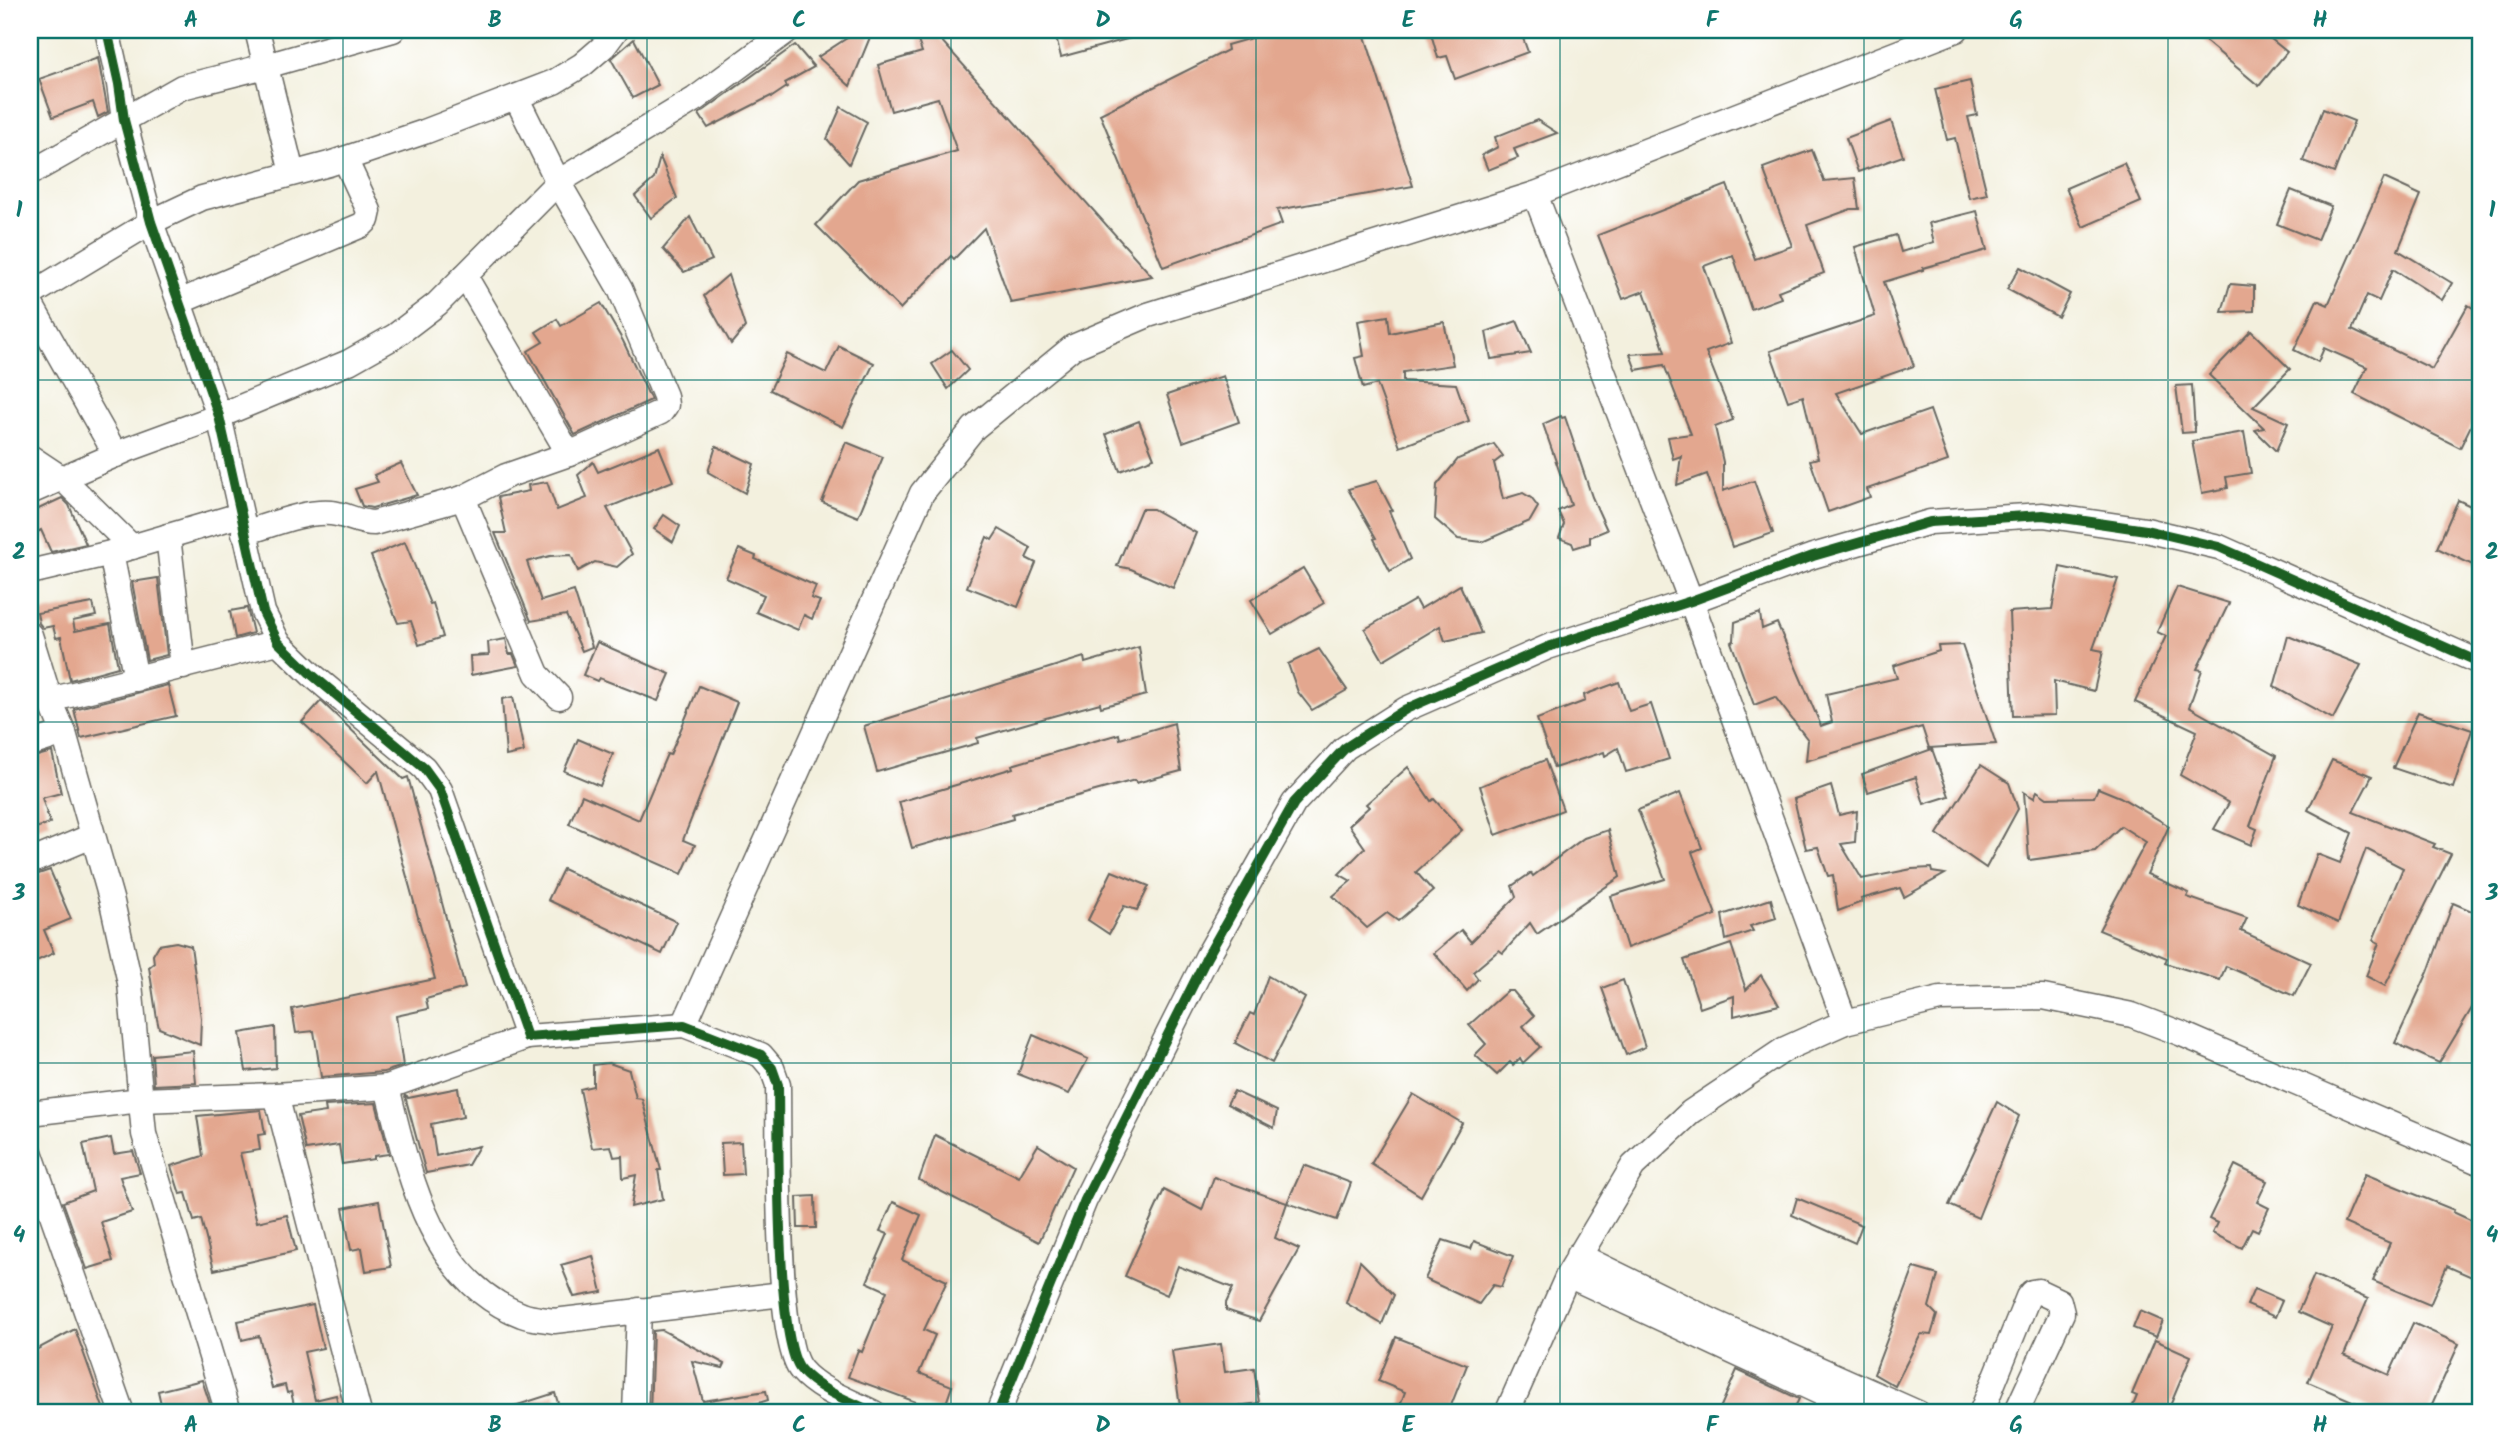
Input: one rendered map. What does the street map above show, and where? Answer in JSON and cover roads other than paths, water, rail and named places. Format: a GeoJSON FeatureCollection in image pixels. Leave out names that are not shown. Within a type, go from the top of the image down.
{"type":"FeatureCollection","features":[{"type":"Feature","properties":{"kind":"street"},"geometry":{"type":"LineString","coordinates":[[107,30],[124,120],[151,222],[219,416],[263,612],[278,642],[311,674],[424,768],[440,790],[527,1037]]}},
{"type":"Feature","properties":{"kind":"street"},"geometry":{"type":"LineString","coordinates":[[257,30],[292,173]]}},
{"type":"Feature","properties":{"kind":"street"},"geometry":{"type":"LineString","coordinates":[[30,173],[182,88],[393,30]]}},
{"type":"Feature","properties":{"kind":"street"},"geometry":{"type":"LineString","coordinates":[[30,295],[151,222],[202,198],[345,159],[554,82],[582,65],[604,46],[616,30]]}},
{"type":"Feature","properties":{"kind":"street"},"geometry":{"type":"LineString","coordinates":[[30,492],[349,362],[395,336],[437,304],[558,182],[695,99],[788,30]]}},
{"type":"Feature","properties":{"kind":"street"},"geometry":{"type":"LineString","coordinates":[[684,1025],[922,493],[974,428],[1073,347],[1148,315],[1535,194],[1956,30]]}},
{"type":"Feature","properties":{"kind":"street"},"geometry":{"type":"LineString","coordinates":[[30,572],[168,536],[312,514],[333,513],[362,523],[374,523],[463,498],[506,476],[569,454],[661,412],[666,405],[665,396],[620,289],[558,182],[516,97]]}},
{"type":"Feature","properties":{"kind":"street"},"geometry":{"type":"LineString","coordinates":[[179,302],[362,225],[367,220],[369,211],[345,159]]}},
{"type":"Feature","properties":{"kind":"street"},"geometry":{"type":"LineString","coordinates":[[1535,194],[1691,601],[1845,1022]]}},
{"type":"Feature","properties":{"kind":"street"},"geometry":{"type":"LineString","coordinates":[[465,276],[569,454]]}},
{"type":"Feature","properties":{"kind":"street"},"geometry":{"type":"LineString","coordinates":[[30,303],[116,455]]}},
{"type":"Feature","properties":{"kind":"street"},"geometry":{"type":"LineString","coordinates":[[30,457],[63,479],[121,550],[136,679]]}},
{"type":"Feature","properties":{"kind":"street"},"geometry":{"type":"LineString","coordinates":[[463,498],[537,674],[559,697]]}},
{"type":"Feature","properties":{"kind":"street"},"geometry":{"type":"LineString","coordinates":[[998,1413],[1085,1200],[1207,957],[1294,803],[1345,748],[1406,709],[1548,648],[1691,601],[1813,556],[1930,522],[2043,515],[2147,530],[2219,547],[2481,663]]}},
{"type":"Feature","properties":{"kind":"street"},"geometry":{"type":"LineString","coordinates":[[168,536],[183,667]]}},
{"type":"Feature","properties":{"kind":"street"},"geometry":{"type":"LineString","coordinates":[[30,635],[50,700],[64,733],[112,902],[130,983],[144,1134],[228,1413]]}},
{"type":"Feature","properties":{"kind":"street"},"geometry":{"type":"LineString","coordinates":[[50,700],[278,642]]}},
{"type":"Feature","properties":{"kind":"street"},"geometry":{"type":"LineString","coordinates":[[30,744],[64,733]]}},
{"type":"Feature","properties":{"kind":"street"},"geometry":{"type":"LineString","coordinates":[[30,862],[92,836]]}},
{"type":"Feature","properties":{"kind":"street"},"geometry":{"type":"LineString","coordinates":[[1507,1413],[1573,1265],[1633,1166],[1690,1112],[1786,1049],[1845,1022],[1940,999],[2043,997],[2132,1015],[2481,1163]]}},
{"type":"Feature","properties":{"kind":"street"},"geometry":{"type":"LineString","coordinates":[[30,1113],[141,1100],[276,1095],[387,1087],[527,1037],[684,1025],[761,1055],[772,1068],[778,1085],[783,1294],[790,1347],[800,1369],[820,1385],[874,1413]]}},
{"type":"Feature","properties":{"kind":"street"},"geometry":{"type":"LineString","coordinates":[[387,1087],[420,1206],[444,1250],[465,1278],[494,1301],[523,1316],[554,1321],[783,1294]]}},
{"type":"Feature","properties":{"kind":"street"},"geometry":{"type":"LineString","coordinates":[[276,1095],[359,1413]]}},
{"type":"Feature","properties":{"kind":"street"},"geometry":{"type":"LineString","coordinates":[[30,1152],[122,1413]]}},
{"type":"Feature","properties":{"kind":"street"},"geometry":{"type":"LineString","coordinates":[[1573,1265],[1712,1332],[1864,1413]]}},
{"type":"Feature","properties":{"kind":"street"},"geometry":{"type":"LineString","coordinates":[[1981,1413],[2028,1297],[2032,1292],[2038,1291],[2059,1301],[2062,1313],[2017,1413]]}},
{"type":"Feature","properties":{"kind":"street"},"geometry":{"type":"LineString","coordinates":[[635,1413],[639,1310]]}},
{"type":"Feature","properties":{"kind":"street"},"geometry":{"type":"LineString","coordinates":[[1712,1332],[1904,1410]]}}]}
